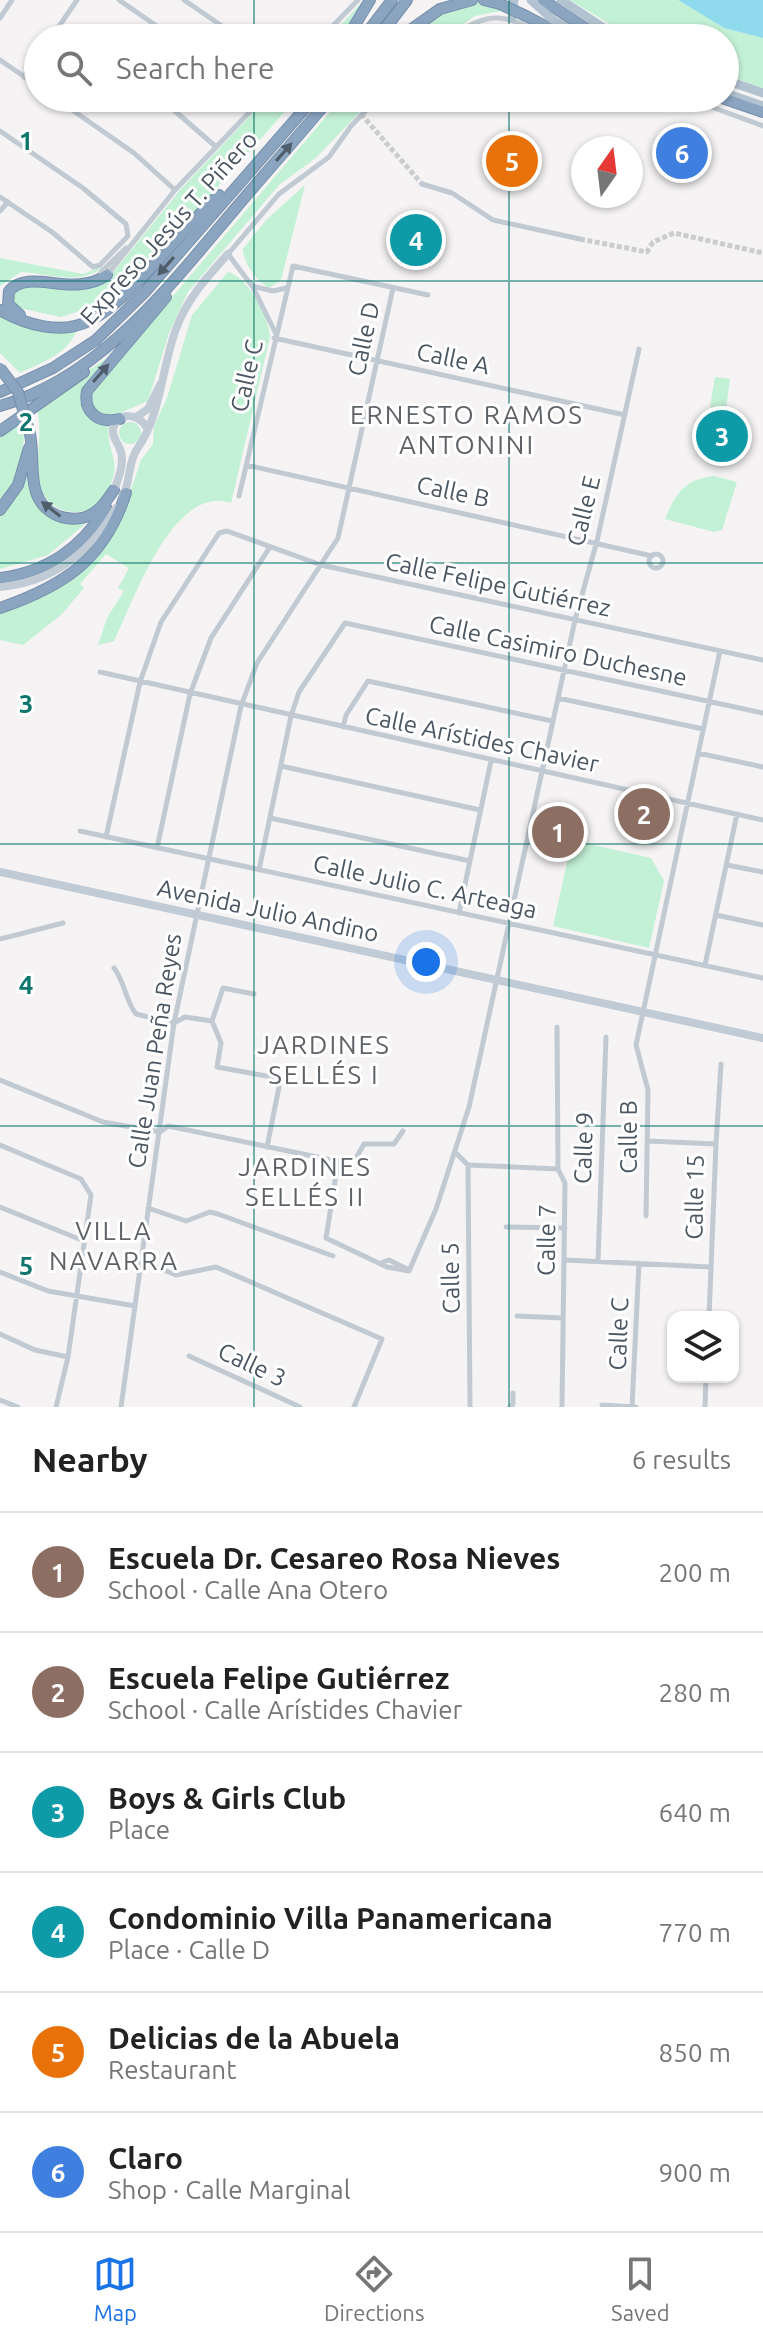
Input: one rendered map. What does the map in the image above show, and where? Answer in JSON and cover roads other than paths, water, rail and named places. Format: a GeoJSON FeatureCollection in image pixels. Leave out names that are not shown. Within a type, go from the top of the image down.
{"type":"FeatureCollection","features":[{"type":"Feature","properties":{"kind":"highway"},"geometry":{"type":"LineString","coordinates":[[355,24],[370,0]]}},
{"type":"Feature","properties":{"kind":"highway"},"geometry":{"type":"LineString","coordinates":[[374,24],[392,0]]}},
{"type":"Feature","properties":{"kind":"highway"},"geometry":{"type":"LineString","coordinates":[[389,24],[407,0]]}},
{"type":"Feature","properties":{"kind":"highway"},"geometry":{"type":"LineString","coordinates":[[419,24],[440,9],[472,0]]}},
{"type":"Feature","properties":{"kind":"highway"},"geometry":{"type":"LineString","coordinates":[[484,0],[500,4],[541,24]]}},
{"type":"Feature","properties":{"kind":"highway"},"geometry":{"type":"LineString","coordinates":[[543,0],[579,24]]}},
{"type":"Feature","properties":{"kind":"highway"},"geometry":{"type":"LineString","coordinates":[[739,101],[763,109]]}},
{"type":"Feature","properties":{"kind":"highway","name":"Expreso Jesús T. Piñero"},"geometry":{"type":"LineString","coordinates":[[0,392],[53,368],[96,340],[144,293],[301,112]]}},
{"type":"Feature","properties":{"kind":"highway","name":"Expreso Jesús T. Piñero"},"geometry":{"type":"LineString","coordinates":[[0,406],[79,368],[116,339],[189,262],[318,112]]}},
{"type":"Feature","properties":{"kind":"highway"},"geometry":{"type":"LineString","coordinates":[[0,310],[42,326],[72,326],[88,322],[105,311],[200,213],[253,165]]}},
{"type":"Feature","properties":{"kind":"highway"},"geometry":{"type":"LineString","coordinates":[[120,419],[103,420],[93,415],[86,404],[87,391],[148,321],[189,262]]}},
{"type":"Feature","properties":{"kind":"highway"},"geometry":{"type":"LineString","coordinates":[[100,271],[88,285],[76,287],[24,281],[9,291],[8,304],[17,314],[34,321],[70,323],[92,315],[127,290]]}},
{"type":"Feature","properties":{"kind":"highway"},"geometry":{"type":"LineString","coordinates":[[0,291],[21,275],[75,282],[100,271]]}},
{"type":"Feature","properties":{"kind":"highway"},"geometry":{"type":"LineString","coordinates":[[0,431],[90,367],[116,339]]}},
{"type":"Feature","properties":{"kind":"highway"},"geometry":{"type":"LineString","coordinates":[[0,368],[18,392],[30,434],[36,493],[52,513],[69,519],[86,517],[97,511],[114,490]]}},
{"type":"Feature","properties":{"kind":"highway"},"geometry":{"type":"LineString","coordinates":[[0,510],[18,485],[30,434]]}},
{"type":"Feature","properties":{"kind":"highway"},"geometry":{"type":"LineString","coordinates":[[0,578],[35,570],[70,550],[95,525],[114,490]]}},
{"type":"Feature","properties":{"kind":"highway"},"geometry":{"type":"LineString","coordinates":[[0,608],[49,590],[83,565],[109,532],[126,493]]}},
{"type":"Feature","properties":{"kind":"main road"},"geometry":{"type":"LineString","coordinates":[[512,18],[514,0]]}},
{"type":"Feature","properties":{"kind":"main road"},"geometry":{"type":"LineString","coordinates":[[531,0],[560,24]]}},
{"type":"Feature","properties":{"kind":"main road"},"geometry":{"type":"LineString","coordinates":[[561,0],[598,24]]}},
{"type":"Feature","properties":{"kind":"main road"},"geometry":{"type":"LineString","coordinates":[[739,85],[761,93]]}},
{"type":"Feature","properties":{"kind":"street"},"geometry":{"type":"LineString","coordinates":[[0,18],[12,0]]}},
{"type":"Feature","properties":{"kind":"street"},"geometry":{"type":"LineString","coordinates":[[61,24],[77,0]]}},
{"type":"Feature","properties":{"kind":"street"},"geometry":{"type":"LineString","coordinates":[[119,0],[154,24]]}},
{"type":"Feature","properties":{"kind":"street"},"geometry":{"type":"LineString","coordinates":[[184,0],[219,24]]}},
{"type":"Feature","properties":{"kind":"street"},"geometry":{"type":"LineString","coordinates":[[335,24],[358,0]]}},
{"type":"Feature","properties":{"kind":"street"},"geometry":{"type":"LineString","coordinates":[[476,24],[488,17],[512,18],[523,24]]}},
{"type":"Feature","properties":{"kind":"street"},"geometry":{"type":"LineString","coordinates":[[0,60],[24,77]]}},
{"type":"Feature","properties":{"kind":"street"},"geometry":{"type":"LineString","coordinates":[[75,112],[134,153],[175,190]]}},
{"type":"Feature","properties":{"kind":"street"},"geometry":{"type":"LineString","coordinates":[[176,112],[215,146]]}},
{"type":"Feature","properties":{"kind":"street"},"geometry":{"type":"LineString","coordinates":[[100,271],[136,239],[175,190],[248,112]]}},
{"type":"Feature","properties":{"kind":"street"},"geometry":{"type":"LineString","coordinates":[[114,490],[121,464],[119,447],[113,434],[120,419],[136,417],[151,404],[162,381],[180,319],[198,289],[279,194],[329,157],[364,112]]}},
{"type":"Feature","properties":{"kind":"street"},"geometry":{"type":"LineString","coordinates":[[725,112],[763,126]]}},
{"type":"Feature","properties":{"kind":"street"},"geometry":{"type":"LineString","coordinates":[[0,131],[83,188],[126,224],[128,236],[100,265],[100,271]]}},
{"type":"Feature","properties":{"kind":"street"},"geometry":{"type":"LineString","coordinates":[[422,184],[452,193],[483,216],[580,239]]}},
{"type":"Feature","properties":{"kind":"street"},"geometry":{"type":"LineString","coordinates":[[0,197],[52,232],[100,271]]}},
{"type":"Feature","properties":{"kind":"street"},"geometry":{"type":"LineString","coordinates":[[0,211],[8,202]]}},
{"type":"Feature","properties":{"kind":"street"},"geometry":{"type":"LineString","coordinates":[[228,254],[252,286],[275,336]]}},
{"type":"Feature","properties":{"kind":"street","name":"Calle C"},"geometry":{"type":"LineString","coordinates":[[239,496],[293,266],[393,288]]}},
{"type":"Feature","properties":{"kind":"street"},"geometry":{"type":"LineString","coordinates":[[252,286],[273,291],[286,288]]}},
{"type":"Feature","properties":{"kind":"street"},"geometry":{"type":"LineString","coordinates":[[393,288],[428,295]]}},
{"type":"Feature","properties":{"kind":"street","name":"Calle D"},"geometry":{"type":"LineString","coordinates":[[338,538],[393,288]]}},
{"type":"Feature","properties":{"kind":"street","name":"Calle A"},"geometry":{"type":"LineString","coordinates":[[275,336],[625,415]]}},
{"type":"Feature","properties":{"kind":"street","name":"Calle E"},"geometry":{"type":"LineString","coordinates":[[338,1162],[326,1238],[383,1262],[387,1267],[409,1271],[456,1153],[469,1107],[582,587],[597,541],[639,349]]}},
{"type":"Feature","properties":{"kind":"street"},"geometry":{"type":"LineString","coordinates":[[0,587],[45,577],[74,561],[100,533],[126,493],[137,450],[146,439],[147,428],[161,398],[162,381]]}},
{"type":"Feature","properties":{"kind":"street"},"geometry":{"type":"LineString","coordinates":[[136,417],[147,428]]}},
{"type":"Feature","properties":{"kind":"street"},"geometry":{"type":"LineString","coordinates":[[119,447],[137,450]]}},
{"type":"Feature","properties":{"kind":"street","name":"Calle B"},"geometry":{"type":"LineString","coordinates":[[246,465],[597,541],[652,556]]}},
{"type":"Feature","properties":{"kind":"street","name":"Calle Felipe Gutiérrez"},"geometry":{"type":"LineString","coordinates":[[140,682],[161,622],[219,533],[230,532],[321,565],[763,660]]}},
{"type":"Feature","properties":{"kind":"street","name":"Calle Juan Peña Reyes"},"geometry":{"type":"LineString","coordinates":[[121,1407],[174,1023],[241,706],[257,663],[338,538]]}},
{"type":"Feature","properties":{"kind":"street"},"geometry":{"type":"LineString","coordinates":[[157,848],[190,694],[211,638],[270,547]]}},
{"type":"Feature","properties":{"kind":"street","name":"Calle Casimiro Duchesne"},"geometry":{"type":"LineString","coordinates":[[291,716],[299,692],[345,623],[763,713]]}},
{"type":"Feature","properties":{"kind":"street","name":"Calle B"},"geometry":{"type":"LineString","coordinates":[[646,1216],[648,1090],[636,1045],[720,651]]}},
{"type":"Feature","properties":{"kind":"street","name":"Calle Arístides Chavier"},"geometry":{"type":"LineString","coordinates":[[100,672],[241,706],[763,820]]}},
{"type":"Feature","properties":{"kind":"street"},"geometry":{"type":"LineString","coordinates":[[343,727],[346,715],[368,681],[552,721]]}},
{"type":"Feature","properties":{"kind":"street"},"geometry":{"type":"LineString","coordinates":[[106,837],[140,682]]}},
{"type":"Feature","properties":{"kind":"street"},"geometry":{"type":"LineString","coordinates":[[558,698],[703,729]]}},
{"type":"Feature","properties":{"kind":"street"},"geometry":{"type":"LineString","coordinates":[[259,870],[291,716]]}},
{"type":"Feature","properties":{"kind":"street"},"geometry":{"type":"LineString","coordinates":[[698,753],[763,767]]}},
{"type":"Feature","properties":{"kind":"street"},"geometry":{"type":"LineString","coordinates":[[459,913],[491,761]]}},
{"type":"Feature","properties":{"kind":"street"},"geometry":{"type":"LineString","coordinates":[[281,766],[480,810]]}},
{"type":"Feature","properties":{"kind":"street"},"geometry":{"type":"LineString","coordinates":[[705,965],[737,814]]}},
{"type":"Feature","properties":{"kind":"street"},"geometry":{"type":"LineString","coordinates":[[270,818],[470,861]]}},
{"type":"Feature","properties":{"kind":"street","name":"Calle Julio C. Arteaga"},"geometry":{"type":"LineString","coordinates":[[80,831],[763,978]]}},
{"type":"Feature","properties":{"kind":"street"},"geometry":{"type":"LineString","coordinates":[[727,865],[763,872]]}},
{"type":"Feature","properties":{"kind":"street","name":"Avenida Julio Andino"},"geometry":{"type":"LineString","coordinates":[[0,872],[763,1038]]}},
{"type":"Feature","properties":{"kind":"street"},"geometry":{"type":"LineString","coordinates":[[716,915],[763,925]]}},
{"type":"Feature","properties":{"kind":"street"},"geometry":{"type":"LineString","coordinates":[[0,939],[63,923]]}},
{"type":"Feature","properties":{"kind":"street"},"geometry":{"type":"LineString","coordinates":[[114,968],[120,975],[126,1001],[136,1014],[174,1023],[185,1017],[212,1021]]}},
{"type":"Feature","properties":{"kind":"street"},"geometry":{"type":"LineString","coordinates":[[254,994],[223,988],[212,1021],[221,1043],[217,1067],[272,1077],[279,1087],[267,1147]]}},
{"type":"Feature","properties":{"kind":"street","name":"Calle 7"},"geometry":{"type":"LineString","coordinates":[[557,1027],[558,1169],[565,1183],[562,1407]]}},
{"type":"Feature","properties":{"kind":"street","name":"Calle 9"},"geometry":{"type":"LineString","coordinates":[[598,1261],[606,1037]]}},
{"type":"Feature","properties":{"kind":"street"},"geometry":{"type":"LineString","coordinates":[[716,1144],[721,1064]]}},
{"type":"Feature","properties":{"kind":"street"},"geometry":{"type":"LineString","coordinates":[[0,1080],[103,1122],[160,1132],[168,1126],[338,1162],[354,1159],[364,1144],[394,1144],[403,1131]]}},
{"type":"Feature","properties":{"kind":"street","name":"Calle 15"},"geometry":{"type":"LineString","coordinates":[[648,1141],[716,1144],[709,1311]]}},
{"type":"Feature","properties":{"kind":"street"},"geometry":{"type":"LineString","coordinates":[[0,1145],[81,1179],[91,1195],[68,1357],[56,1407]]}},
{"type":"Feature","properties":{"kind":"street"},"geometry":{"type":"LineString","coordinates":[[456,1153],[468,1165],[558,1169]]}},
{"type":"Feature","properties":{"kind":"street","name":"Calle 5"},"geometry":{"type":"LineString","coordinates":[[468,1165],[470,1407]]}},
{"type":"Feature","properties":{"kind":"street"},"geometry":{"type":"LineString","coordinates":[[0,1207],[84,1241]]}},
{"type":"Feature","properties":{"kind":"street"},"geometry":{"type":"LineString","coordinates":[[148,1208],[186,1221],[210,1212],[218,1214],[333,1256]]}},
{"type":"Feature","properties":{"kind":"street"},"geometry":{"type":"LineString","coordinates":[[506,1227],[565,1228]]}},
{"type":"Feature","properties":{"kind":"street"},"geometry":{"type":"LineString","coordinates":[[565,1260],[711,1267]]}},
{"type":"Feature","properties":{"kind":"street"},"geometry":{"type":"LineString","coordinates":[[141,1261],[176,1275],[216,1267],[382,1339],[354,1407]]}},
{"type":"Feature","properties":{"kind":"street","name":"Calle C"},"geometry":{"type":"LineString","coordinates":[[634,1407],[639,1263]]}},
{"type":"Feature","properties":{"kind":"street"},"geometry":{"type":"LineString","coordinates":[[0,1272],[48,1291],[135,1306]]}},
{"type":"Feature","properties":{"kind":"street"},"geometry":{"type":"LineString","coordinates":[[517,1316],[563,1318]]}},
{"type":"Feature","properties":{"kind":"street"},"geometry":{"type":"LineString","coordinates":[[0,1334],[35,1350],[68,1357]]}},
{"type":"Feature","properties":{"kind":"street","name":"Calle 3"},"geometry":{"type":"LineString","coordinates":[[189,1356],[300,1407]]}},
{"type":"Feature","properties":{"kind":"street"},"geometry":{"type":"LineString","coordinates":[[705,1407],[706,1383]]}},
{"type":"Feature","properties":{"kind":"street"},"geometry":{"type":"LineString","coordinates":[[510,1407],[513,1393]]}},
{"type":"Feature","properties":{"kind":"street"},"geometry":{"type":"LineString","coordinates":[[0,1400],[18,1407]]}},
{"type":"Feature","properties":{"kind":"street"},"geometry":{"type":"LineString","coordinates":[[602,1405],[634,1407]]}},
{"type":"Feature","properties":{"kind":"water"},"geometry":{"type":"Polygon","coordinates":[[[678,0],[763,0],[763,38],[739,32],[739,24],[717,24],[678,0]]]}},
{"type":"Feature","properties":{"kind":"tunnel"},"geometry":{"type":"LineString","coordinates":[[361,114],[422,184]]}},
{"type":"Feature","properties":{"kind":"tunnel"},"geometry":{"type":"LineString","coordinates":[[580,239],[647,252],[653,242],[674,233],[763,253]]}},
{"type":"Feature","properties":{"kind":"place","name":"Claro"},"geometry":{"type":"Point","coordinates":[682,153]}},
{"type":"Feature","properties":{"kind":"place","name":"Delicias de la Abuela"},"geometry":{"type":"Point","coordinates":[512,161]}},
{"type":"Feature","properties":{"kind":"place","name":"Condominio Villa Panamericana"},"geometry":{"type":"Point","coordinates":[416,240]}},
{"type":"Feature","properties":{"kind":"place","name":"Boys & Girls Club"},"geometry":{"type":"Point","coordinates":[722,436]}},
{"type":"Feature","properties":{"kind":"place","name":"Escuela Felipe Gutiérrez"},"geometry":{"type":"Point","coordinates":[644,814]}},
{"type":"Feature","properties":{"kind":"place","name":"Escuela Dr. Cesareo Rosa Nieves"},"geometry":{"type":"Point","coordinates":[558,832]}},
{"type":"Feature","properties":{"kind":"district","name":"ERNESTO RAMOS ANTONINI"},"geometry":{"type":"Point","coordinates":[467,430]}},
{"type":"Feature","properties":{"kind":"district","name":"JARDINES SELLÉS I"},"geometry":{"type":"Point","coordinates":[324,1060]}},
{"type":"Feature","properties":{"kind":"district","name":"JARDINES SELLÉS II"},"geometry":{"type":"Point","coordinates":[305,1182]}},
{"type":"Feature","properties":{"kind":"district","name":"VILLA NAVARRA"},"geometry":{"type":"Point","coordinates":[114,1246]}}]}
